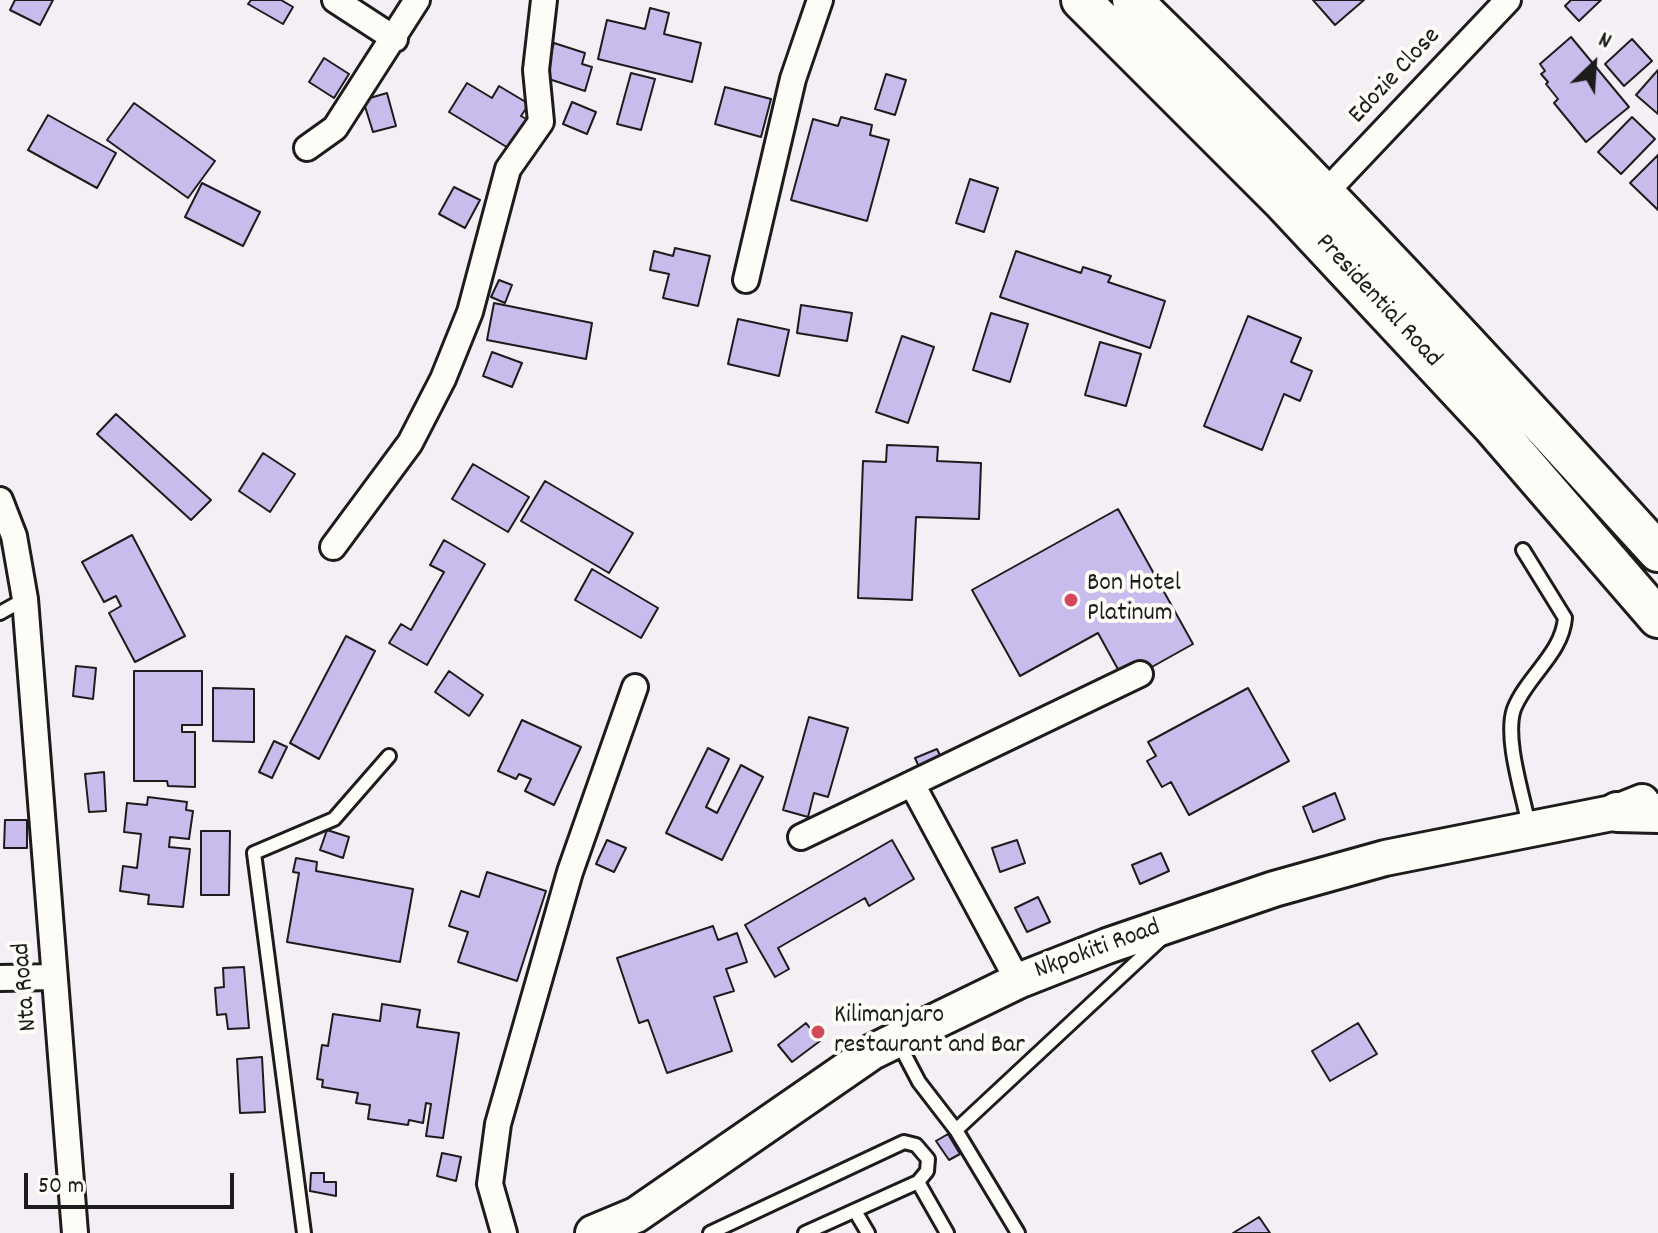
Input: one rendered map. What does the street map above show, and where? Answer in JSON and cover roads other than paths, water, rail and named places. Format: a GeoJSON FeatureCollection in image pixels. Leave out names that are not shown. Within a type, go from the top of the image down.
{"type":"FeatureCollection","features":[{"type":"Feature","properties":{"kind":"main road","name":"Presidential Road"},"geometry":{"type":"LineString","coordinates":[[1132,0],[1325,193],[1658,552]]}},
{"type":"Feature","properties":{"kind":"main road","name":"Presidential Road"},"geometry":{"type":"LineString","coordinates":[[1084,1],[1304,225],[1493,427],[1658,618]]}},
{"type":"Feature","properties":{"kind":"main road","name":"Nkpokiti Road"},"geometry":{"type":"LineString","coordinates":[[593,1233],[636,1215],[828,1081],[896,1040],[1018,981],[1180,921],[1385,858],[1617,812],[1658,795]]}},
{"type":"Feature","properties":{"kind":"main road"},"geometry":{"type":"LineString","coordinates":[[1617,812],[1658,813]]}},
{"type":"Feature","properties":{"kind":"street"},"geometry":{"type":"LineString","coordinates":[[335,0],[395,39]]}},
{"type":"Feature","properties":{"kind":"street"},"geometry":{"type":"LineString","coordinates":[[307,148],[335,128],[395,39],[417,0]]}},
{"type":"Feature","properties":{"kind":"street"},"geometry":{"type":"LineString","coordinates":[[333,547],[410,443],[443,379],[470,312],[508,169],[541,122],[536,70],[544,0]]}},
{"type":"Feature","properties":{"kind":"street"},"geometry":{"type":"LineString","coordinates":[[746,280],[793,79],[820,0]]}},
{"type":"Feature","properties":{"kind":"street","name":"Edozie Close"},"geometry":{"type":"LineString","coordinates":[[1325,193],[1508,0]]}},
{"type":"Feature","properties":{"kind":"street","name":"Nta Road"},"geometry":{"type":"LineString","coordinates":[[0,500],[14,536],[25,599],[75,1233]]}},
{"type":"Feature","properties":{"kind":"street"},"geometry":{"type":"LineString","coordinates":[[801,837],[1140,674]]}},
{"type":"Feature","properties":{"kind":"street"},"geometry":{"type":"LineString","coordinates":[[504,1233],[490,1184],[498,1124],[570,872],[635,687]]}},
{"type":"Feature","properties":{"kind":"street"},"geometry":{"type":"LineString","coordinates":[[912,784],[1018,981]]}},
{"type":"Feature","properties":{"kind":"street"},"geometry":{"type":"LineString","coordinates":[[0,978],[54,977]]}},
{"type":"Feature","properties":{"kind":"lane"},"geometry":{"type":"LineString","coordinates":[[1523,550],[1565,618],[1558,643],[1531,679],[1513,711],[1511,733],[1530,829]]}},
{"type":"Feature","properties":{"kind":"lane"},"geometry":{"type":"LineString","coordinates":[[0,613],[25,599]]}},
{"type":"Feature","properties":{"kind":"lane"},"geometry":{"type":"LineString","coordinates":[[304,1233],[254,853],[334,819],[389,756]]}},
{"type":"Feature","properties":{"kind":"lane"},"geometry":{"type":"LineString","coordinates":[[956,1130],[1180,921]]}},
{"type":"Feature","properties":{"kind":"lane"},"geometry":{"type":"LineString","coordinates":[[896,1040],[919,1082],[956,1130],[1018,1233]]}},
{"type":"Feature","properties":{"kind":"lane"},"geometry":{"type":"LineString","coordinates":[[710,1233],[904,1142],[916,1145],[928,1159],[927,1171],[918,1182],[805,1233]]}},
{"type":"Feature","properties":{"kind":"lane"},"geometry":{"type":"LineString","coordinates":[[918,1182],[947,1233]]}},
{"type":"Feature","properties":{"kind":"lane"},"geometry":{"type":"LineString","coordinates":[[855,1211],[868,1233]]}},
{"type":"Feature","properties":{"kind":"place","name":"Bon Hotel Platinum"},"geometry":{"type":"Point","coordinates":[1071,600]}},
{"type":"Feature","properties":{"kind":"place","name":"Kilimanjaro restaurant and Bar"},"geometry":{"type":"Point","coordinates":[818,1032]}}]}
